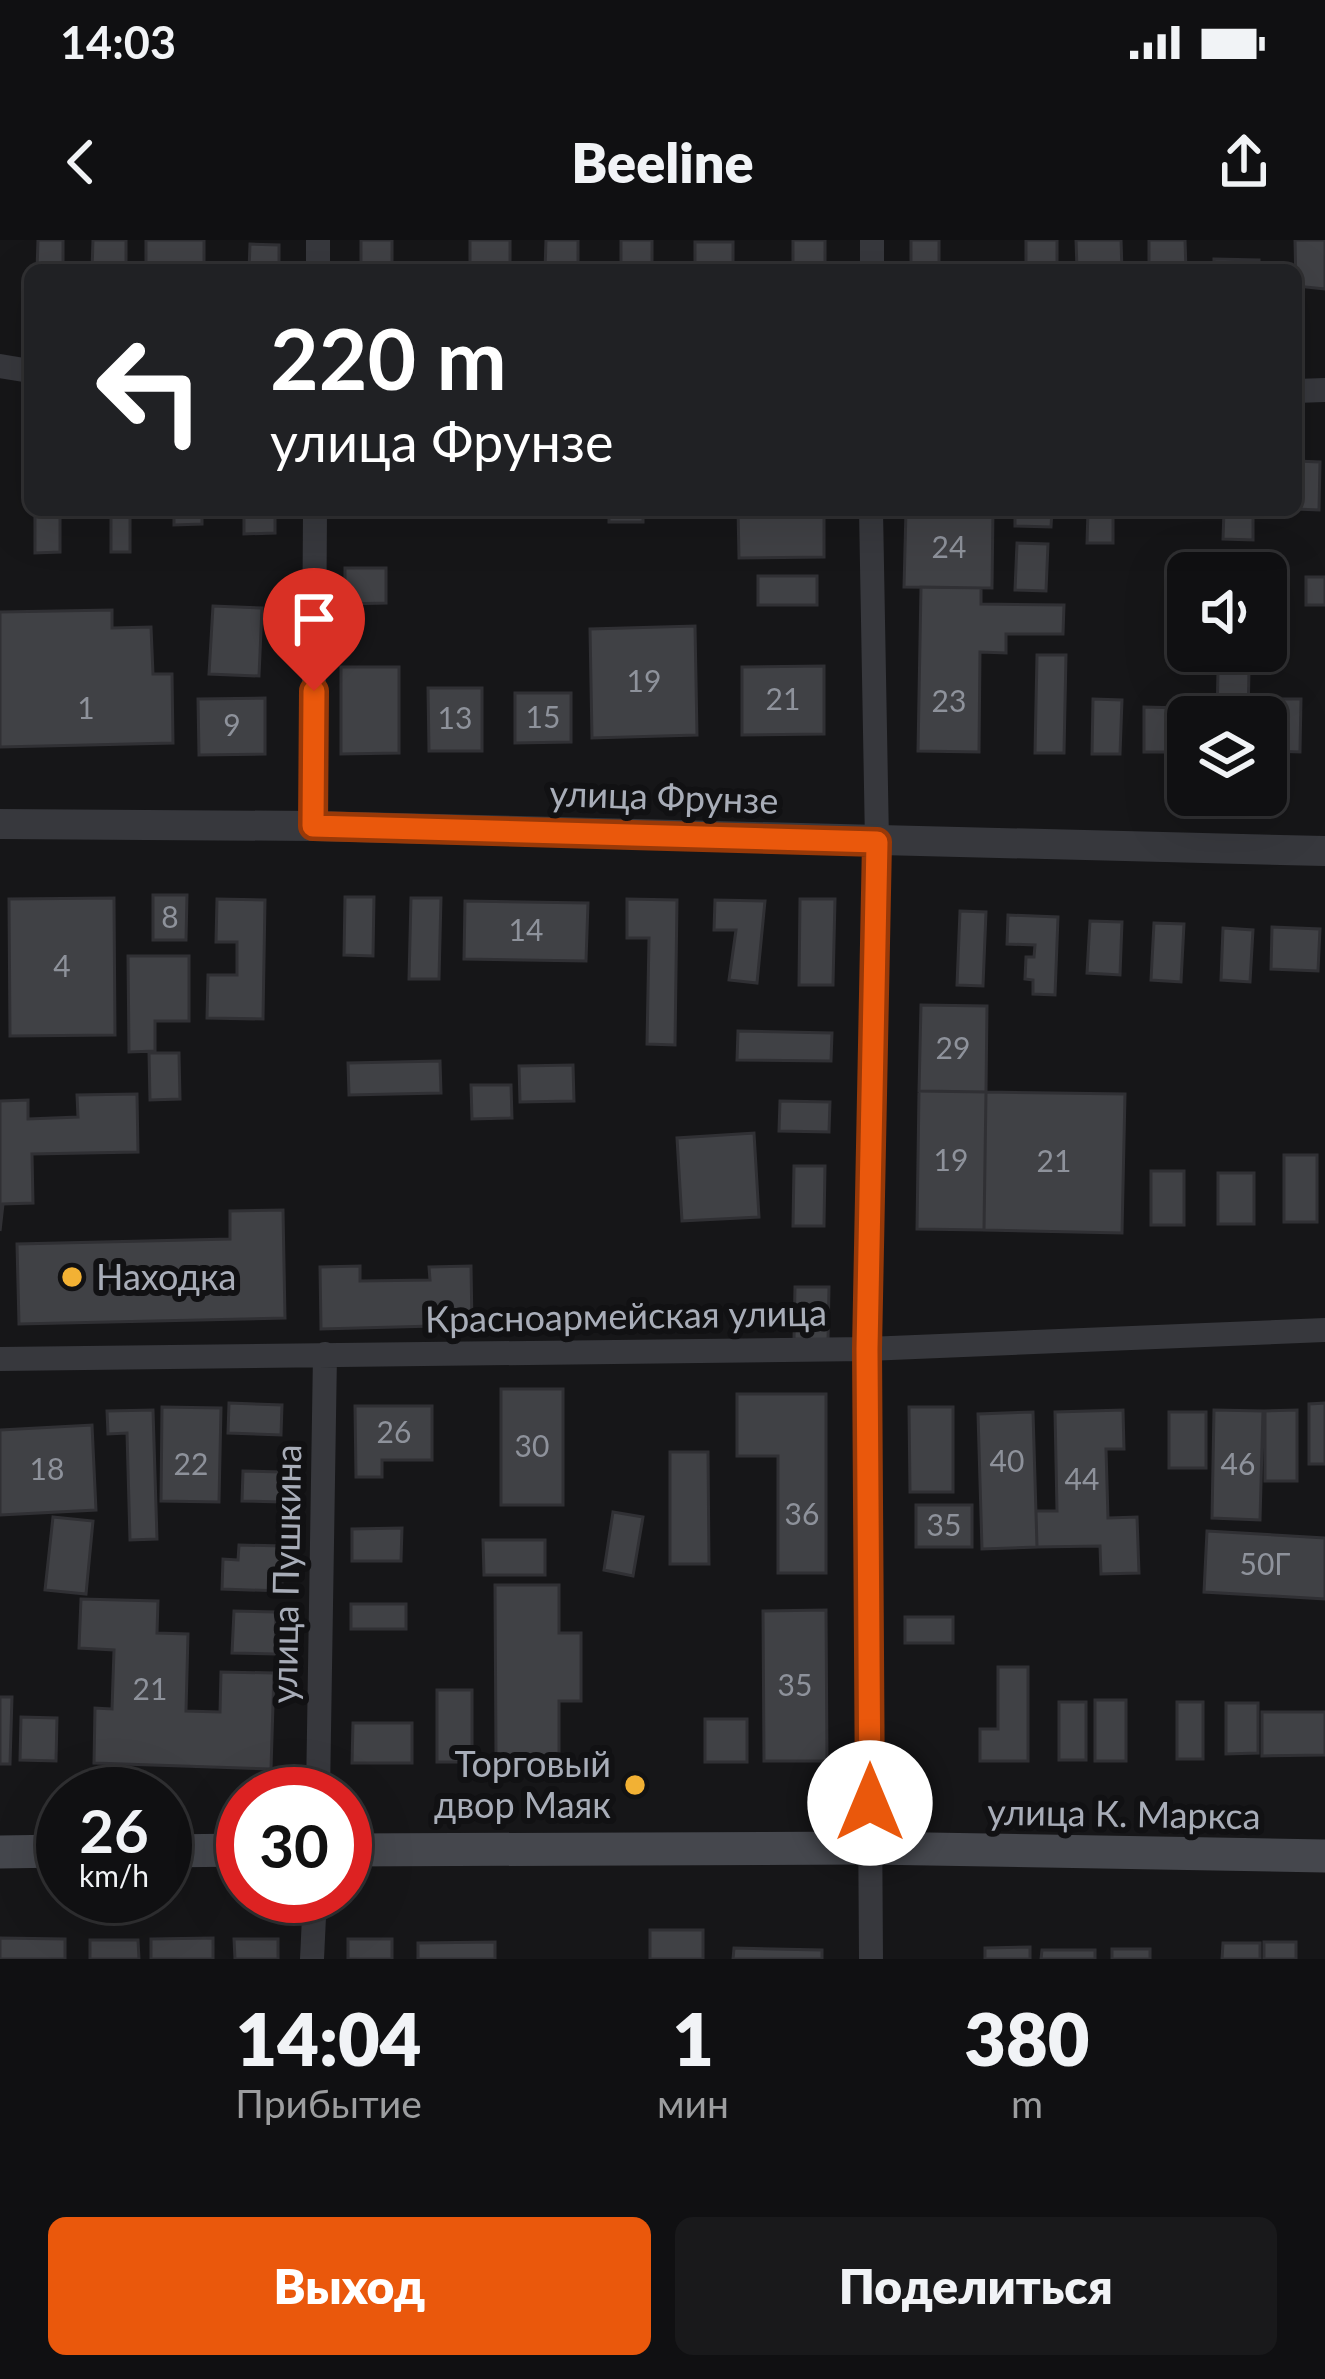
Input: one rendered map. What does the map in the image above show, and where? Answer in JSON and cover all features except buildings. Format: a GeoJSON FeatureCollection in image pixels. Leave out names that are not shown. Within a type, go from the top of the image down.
{"type":"FeatureCollection","features":[{"type":"Feature","properties":{"kind":"main road","name":"улица К. Маркса"},"geometry":{"type":"LineString","coordinates":[[372,1850],[870,1848],[1325,1856]]}},
{"type":"Feature","properties":{"kind":"main road"},"geometry":{"type":"LineString","coordinates":[[0,1852],[36,1851]]}},
{"type":"Feature","properties":{"kind":"street"},"geometry":{"type":"LineString","coordinates":[[313,826],[315,516]]}},
{"type":"Feature","properties":{"kind":"street"},"geometry":{"type":"LineString","coordinates":[[871,516],[877,842],[867,1349],[871,1959]]}},
{"type":"Feature","properties":{"kind":"street","name":"улица Фрунзе"},"geometry":{"type":"LineString","coordinates":[[0,824],[313,826],[1325,851]]}},
{"type":"Feature","properties":{"kind":"street","name":"Красноармейская улица"},"geometry":{"type":"LineString","coordinates":[[0,1359],[867,1349],[1325,1330]]}},
{"type":"Feature","properties":{"kind":"street","name":"улица Пушкина"},"geometry":{"type":"LineString","coordinates":[[318,1767],[326,1354]]}},
{"type":"Feature","properties":{"kind":"street"},"geometry":{"type":"LineString","coordinates":[[313,1959],[314,1923]]}},
{"type":"Feature","properties":{"kind":"place","name":"Находка"},"geometry":{"type":"Point","coordinates":[72,1277]}},
{"type":"Feature","properties":{"kind":"place","name":"Торговый двор Маяк"},"geometry":{"type":"Point","coordinates":[635,1785]}},
{"type":"Feature","properties":{"kind":"route"},"geometry":{"type":"LineString","coordinates":[[314,691],[313,826],[877,842],[867,1349],[870,1803]]}}]}
